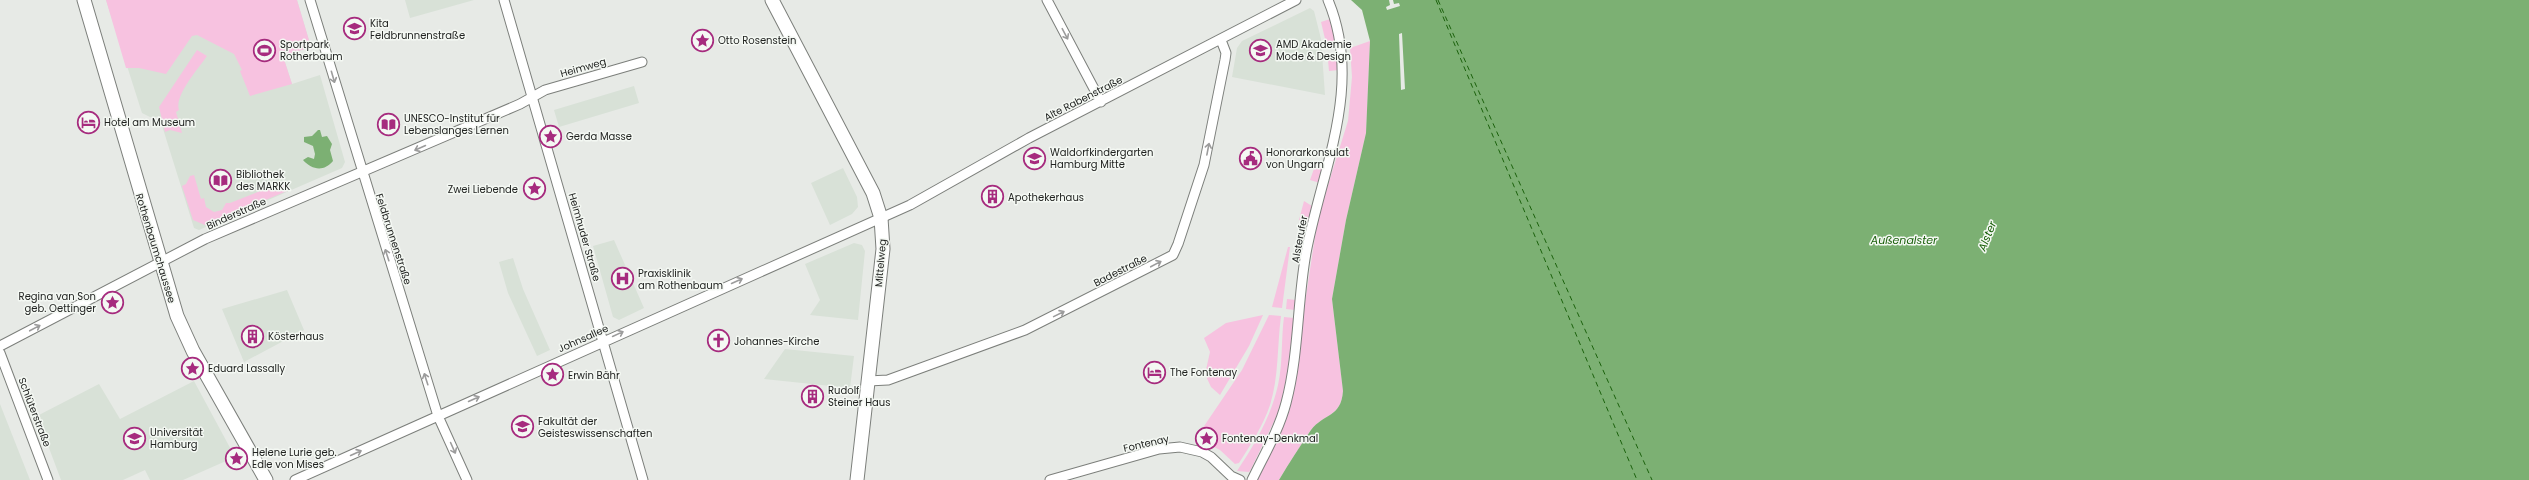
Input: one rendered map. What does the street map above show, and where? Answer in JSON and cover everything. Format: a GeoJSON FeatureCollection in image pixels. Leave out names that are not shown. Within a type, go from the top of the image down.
{"type":"FeatureCollection","features":[{"type":"Feature","properties":{"kind":"main road","name":"Rothenbaumchaussee"},"geometry":{"type":"LineString","coordinates":[[84,0],[159,262],[186,337],[266,480]]}},
{"type":"Feature","properties":{"kind":"main road","name":"Mittelweg"},"geometry":{"type":"LineString","coordinates":[[772,0],[873,193],[881,218],[883,249],[857,480]]}},
{"type":"Feature","properties":{"kind":"street","name":"Feldbrunnenstraße"},"geometry":{"type":"LineString","coordinates":[[310,0],[361,173],[438,416],[467,480]]}},
{"type":"Feature","properties":{"kind":"street","name":"Heimhuder Straße"},"geometry":{"type":"LineString","coordinates":[[504,0],[604,341],[643,480]]}},
{"type":"Feature","properties":{"kind":"street"},"geometry":{"type":"LineString","coordinates":[[1047,0],[1101,102]]}},
{"type":"Feature","properties":{"kind":"street","name":"Alte Rabenstraße"},"geometry":{"type":"LineString","coordinates":[[881,218],[910,205],[1029,138],[1296,0]]}},
{"type":"Feature","properties":{"kind":"street","name":"Alsterufer"},"geometry":{"type":"LineString","coordinates":[[1252,480],[1279,424],[1289,392],[1306,256],[1341,111],[1344,75],[1342,51],[1337,24],[1328,0]]}},
{"type":"Feature","properties":{"kind":"street","name":"Badestraße"},"geometry":{"type":"LineString","coordinates":[[868,381],[888,380],[1024,330],[1167,258],[1176,250],[1204,165],[1226,53],[1221,40]]}},
{"type":"Feature","properties":{"kind":"street","name":"Heimweg"},"geometry":{"type":"LineString","coordinates":[[532,97],[545,90],[642,62]]}},
{"type":"Feature","properties":{"kind":"street","name":"Binderstraße"},"geometry":{"type":"LineString","coordinates":[[0,346],[159,262],[212,236],[361,173],[532,97]]}},
{"type":"Feature","properties":{"kind":"street","name":"Johnsallee"},"geometry":{"type":"LineString","coordinates":[[295,480],[881,218]]}},
{"type":"Feature","properties":{"kind":"street","name":"Schlüterstraße"},"geometry":{"type":"LineString","coordinates":[[0,353],[48,480]]}},
{"type":"Feature","properties":{"kind":"street","name":"Fontenay"},"geometry":{"type":"LineString","coordinates":[[1050,480],[1159,449],[1180,447],[1196,450],[1211,457],[1231,476],[1240,480]]}},
{"type":"Feature","properties":{"kind":"shaded area"},"geometry":{"type":"Polygon","coordinates":[[[106,0],[297,0],[311,47],[283,56],[292,84],[320,75],[345,162],[342,168],[199,230],[194,228],[159,116],[152,118],[142,113],[106,0]]]}},
{"type":"Feature","properties":{"kind":"shaded area","name":"Sportpark Rotherbaum"},"geometry":{"type":"Polygon","coordinates":[[[106,0],[297,0],[311,47],[283,56],[292,84],[250,96],[240,71],[242,70],[234,54],[197,35],[192,36],[166,74],[139,68],[126,68],[106,0]]]}},
{"type":"Feature","properties":{"kind":"shaded area"},"geometry":{"type":"Polygon","coordinates":[[[405,0],[474,0],[410,18],[405,0]]]}},
{"type":"Feature","properties":{"kind":"shaded area"},"geometry":{"type":"Polygon","coordinates":[[[1310,8],[1314,11],[1321,39],[1325,95],[1232,77],[1237,48],[1242,41],[1310,8]]]}},
{"type":"Feature","properties":{"kind":"shaded area"},"geometry":{"type":"Polygon","coordinates":[[[1330,19],[1336,41],[1326,43],[1321,22],[1330,19]]]}},
{"type":"Feature","properties":{"kind":"shaded area"},"geometry":{"type":"Polygon","coordinates":[[[1370,41],[1366,133],[1346,220],[1332,299],[1343,391],[1342,400],[1335,411],[1311,430],[1279,480],[1257,480],[1282,425],[1303,316],[1318,217],[1348,121],[1352,77],[1350,48],[1370,41]]]}},
{"type":"Feature","properties":{"kind":"shaded area"},"geometry":{"type":"Polygon","coordinates":[[[197,50],[207,56],[183,90],[180,97],[178,104],[179,110],[176,112],[182,133],[170,130],[165,132],[159,107],[197,50]]]}},
{"type":"Feature","properties":{"kind":"shaded area"},"geometry":{"type":"Polygon","coordinates":[[[1338,59],[1339,70],[1329,71],[1328,60],[1338,59]]]}},
{"type":"Feature","properties":{"kind":"shaded area"},"geometry":{"type":"Polygon","coordinates":[[[634,86],[639,103],[559,127],[554,110],[634,86]]]}},
{"type":"Feature","properties":{"kind":"shaded area"},"geometry":{"type":"Polygon","coordinates":[[[1315,166],[1324,168],[1320,183],[1310,180],[1315,166]]]}},
{"type":"Feature","properties":{"kind":"shaded area"},"geometry":{"type":"Polygon","coordinates":[[[843,168],[857,197],[858,207],[852,214],[830,225],[811,183],[843,168]]]}},
{"type":"Feature","properties":{"kind":"shaded area"},"geometry":{"type":"Polygon","coordinates":[[[194,175],[201,199],[204,198],[206,207],[214,212],[222,210],[226,203],[230,203],[286,181],[287,191],[205,225],[193,220],[182,186],[186,184],[190,176],[194,175]]]}},
{"type":"Feature","properties":{"kind":"shaded area"},"geometry":{"type":"Polygon","coordinates":[[[1304,201],[1312,206],[1308,223],[1299,220],[1304,201]]]}},
{"type":"Feature","properties":{"kind":"shaded area"},"geometry":{"type":"Polygon","coordinates":[[[614,240],[644,308],[619,320],[613,317],[593,246],[614,240]]]}},
{"type":"Feature","properties":{"kind":"shaded area"},"geometry":{"type":"Polygon","coordinates":[[[854,243],[862,245],[865,251],[858,320],[810,315],[820,300],[805,264],[854,243]]]}},
{"type":"Feature","properties":{"kind":"shaded area"},"geometry":{"type":"Polygon","coordinates":[[[1288,247],[1290,247],[1282,308],[1272,307],[1288,247]]]}},
{"type":"Feature","properties":{"kind":"shaded area"},"geometry":{"type":"Polygon","coordinates":[[[513,258],[523,289],[550,350],[537,356],[508,293],[499,262],[513,258]]]}},
{"type":"Feature","properties":{"kind":"shaded area"},"geometry":{"type":"Polygon","coordinates":[[[287,290],[304,330],[244,362],[222,309],[287,290]]]}},
{"type":"Feature","properties":{"kind":"shaded area"},"geometry":{"type":"Polygon","coordinates":[[[1287,299],[1296,300],[1295,310],[1286,309],[1287,299]]]}},
{"type":"Feature","properties":{"kind":"shaded area"},"geometry":{"type":"Polygon","coordinates":[[[1263,315],[1249,346],[1220,395],[1211,387],[1205,374],[1210,352],[1204,338],[1226,323],[1263,315]]]}},
{"type":"Feature","properties":{"kind":"shaded area"},"geometry":{"type":"Polygon","coordinates":[[[1269,315],[1281,316],[1273,394],[1267,413],[1256,435],[1239,463],[1235,464],[1220,450],[1196,438],[1242,370],[1269,315]]]}},
{"type":"Feature","properties":{"kind":"shaded area"},"geometry":{"type":"Polygon","coordinates":[[[1284,317],[1294,318],[1287,375],[1279,411],[1249,472],[1237,471],[1262,430],[1275,397],[1281,368],[1284,317]]]}},
{"type":"Feature","properties":{"kind":"shaded area"},"geometry":{"type":"Polygon","coordinates":[[[785,349],[854,356],[850,388],[764,379],[785,349]]]}},
{"type":"Feature","properties":{"kind":"shaded area","name":"Universität Hamburg"},"geometry":{"type":"Polygon","coordinates":[[[194,381],[235,457],[183,480],[150,480],[145,470],[123,480],[61,480],[37,416],[99,384],[120,419],[194,381]]]}},
{"type":"Feature","properties":{"kind":"shaded area"},"geometry":{"type":"Polygon","coordinates":[[[0,404],[30,480],[0,480],[0,404]]]}},
{"type":"Feature","properties":{"kind":"water","name":"Außenalster"},"geometry":{"type":"Polygon","coordinates":[[[1351,0],[2529,0],[2529,480],[1279,480],[1311,430],[1335,411],[1342,400],[1343,391],[1332,299],[1346,220],[1366,133],[1370,41],[1362,10],[1351,0]]]}},
{"type":"Feature","properties":{"kind":"water"},"geometry":{"type":"Polygon","coordinates":[[[320,130],[322,137],[327,136],[332,144],[330,150],[333,161],[326,167],[314,168],[303,160],[308,157],[314,159],[315,154],[313,146],[304,142],[304,137],[312,136],[320,130]]]}},
{"type":"Feature","properties":{"kind":"pier"},"geometry":{"type":"Polygon","coordinates":[[[1389,0],[1393,0],[1394,4],[1399,3],[1400,6],[1387,10],[1386,7],[1390,5],[1389,0]]]}},
{"type":"Feature","properties":{"kind":"pier"},"geometry":{"type":"Polygon","coordinates":[[[1402,33],[1405,89],[1401,90],[1399,34],[1402,33]]]}},
{"type":"Feature","properties":{"kind":"ferry route"},"geometry":{"type":"LineString","coordinates":[[1436,0],[1637,480]]}},
{"type":"Feature","properties":{"kind":"ferry route"},"geometry":{"type":"LineString","coordinates":[[1438,0],[1652,480]]}},
{"type":"Feature","properties":{"kind":"place","name":"Kita Feldbrunnenstraße"},"geometry":{"type":"Point","coordinates":[355,29]}},
{"type":"Feature","properties":{"kind":"place","name":"Otto Rosenstein"},"geometry":{"type":"Point","coordinates":[703,40]}},
{"type":"Feature","properties":{"kind":"place","name":"Sportpark Rotherbaum"},"geometry":{"type":"Point","coordinates":[264,50]}},
{"type":"Feature","properties":{"kind":"place","name":"AMD Akademie Mode & Design"},"geometry":{"type":"Point","coordinates":[1260,50]}},
{"type":"Feature","properties":{"kind":"place","name":"Hotel am Museum"},"geometry":{"type":"Point","coordinates":[88,122]}},
{"type":"Feature","properties":{"kind":"place","name":"UNESCO-Institut für Lebenslanges Lernen"},"geometry":{"type":"Point","coordinates":[389,124]}},
{"type":"Feature","properties":{"kind":"place","name":"Gerda Masse"},"geometry":{"type":"Point","coordinates":[551,136]}},
{"type":"Feature","properties":{"kind":"place","name":"Waldorfkindergarten Hamburg Mitte"},"geometry":{"type":"Point","coordinates":[1035,158]}},
{"type":"Feature","properties":{"kind":"place","name":"Honorarkonsulat von Ungarn"},"geometry":{"type":"Point","coordinates":[1251,158]}},
{"type":"Feature","properties":{"kind":"place","name":"Bibliothek des MARKK"},"geometry":{"type":"Point","coordinates":[220,180]}},
{"type":"Feature","properties":{"kind":"place","name":"Zwei Liebende"},"geometry":{"type":"Point","coordinates":[534,189]}},
{"type":"Feature","properties":{"kind":"place","name":"Apothekerhaus"},"geometry":{"type":"Point","coordinates":[992,197]}},
{"type":"Feature","properties":{"kind":"place","name":"Praxisklinik am Rothenbaum"},"geometry":{"type":"Point","coordinates":[622,279]}},
{"type":"Feature","properties":{"kind":"place","name":"Regina van Son geb. Oettinger"},"geometry":{"type":"Point","coordinates":[112,302]}},
{"type":"Feature","properties":{"kind":"place","name":"Kösterhaus"},"geometry":{"type":"Point","coordinates":[252,336]}},
{"type":"Feature","properties":{"kind":"place","name":"Johannes-Kirche"},"geometry":{"type":"Point","coordinates":[719,341]}},
{"type":"Feature","properties":{"kind":"place","name":"Eduard Lassally"},"geometry":{"type":"Point","coordinates":[193,368]}},
{"type":"Feature","properties":{"kind":"place","name":"The Fontenay"},"geometry":{"type":"Point","coordinates":[1155,372]}},
{"type":"Feature","properties":{"kind":"place","name":"Erwin Bähr"},"geometry":{"type":"Point","coordinates":[553,375]}},
{"type":"Feature","properties":{"kind":"place","name":"Rudolf Steiner Haus"},"geometry":{"type":"Point","coordinates":[812,396]}},
{"type":"Feature","properties":{"kind":"place","name":"Fakultät der Geisteswissenschaften"},"geometry":{"type":"Point","coordinates":[522,427]}},
{"type":"Feature","properties":{"kind":"place","name":"Universität Hamburg"},"geometry":{"type":"Point","coordinates":[135,438]}},
{"type":"Feature","properties":{"kind":"place","name":"Fontenay-Denkmal"},"geometry":{"type":"Point","coordinates":[1206,438]}},
{"type":"Feature","properties":{"kind":"place","name":"Helene Lurie geb. Edle von Mises"},"geometry":{"type":"Point","coordinates":[237,458]}},
{"type":"Feature","properties":{"kind":"water label","name":"Alster"},"geometry":{"type":"Point","coordinates":[1987,236]}}]}
